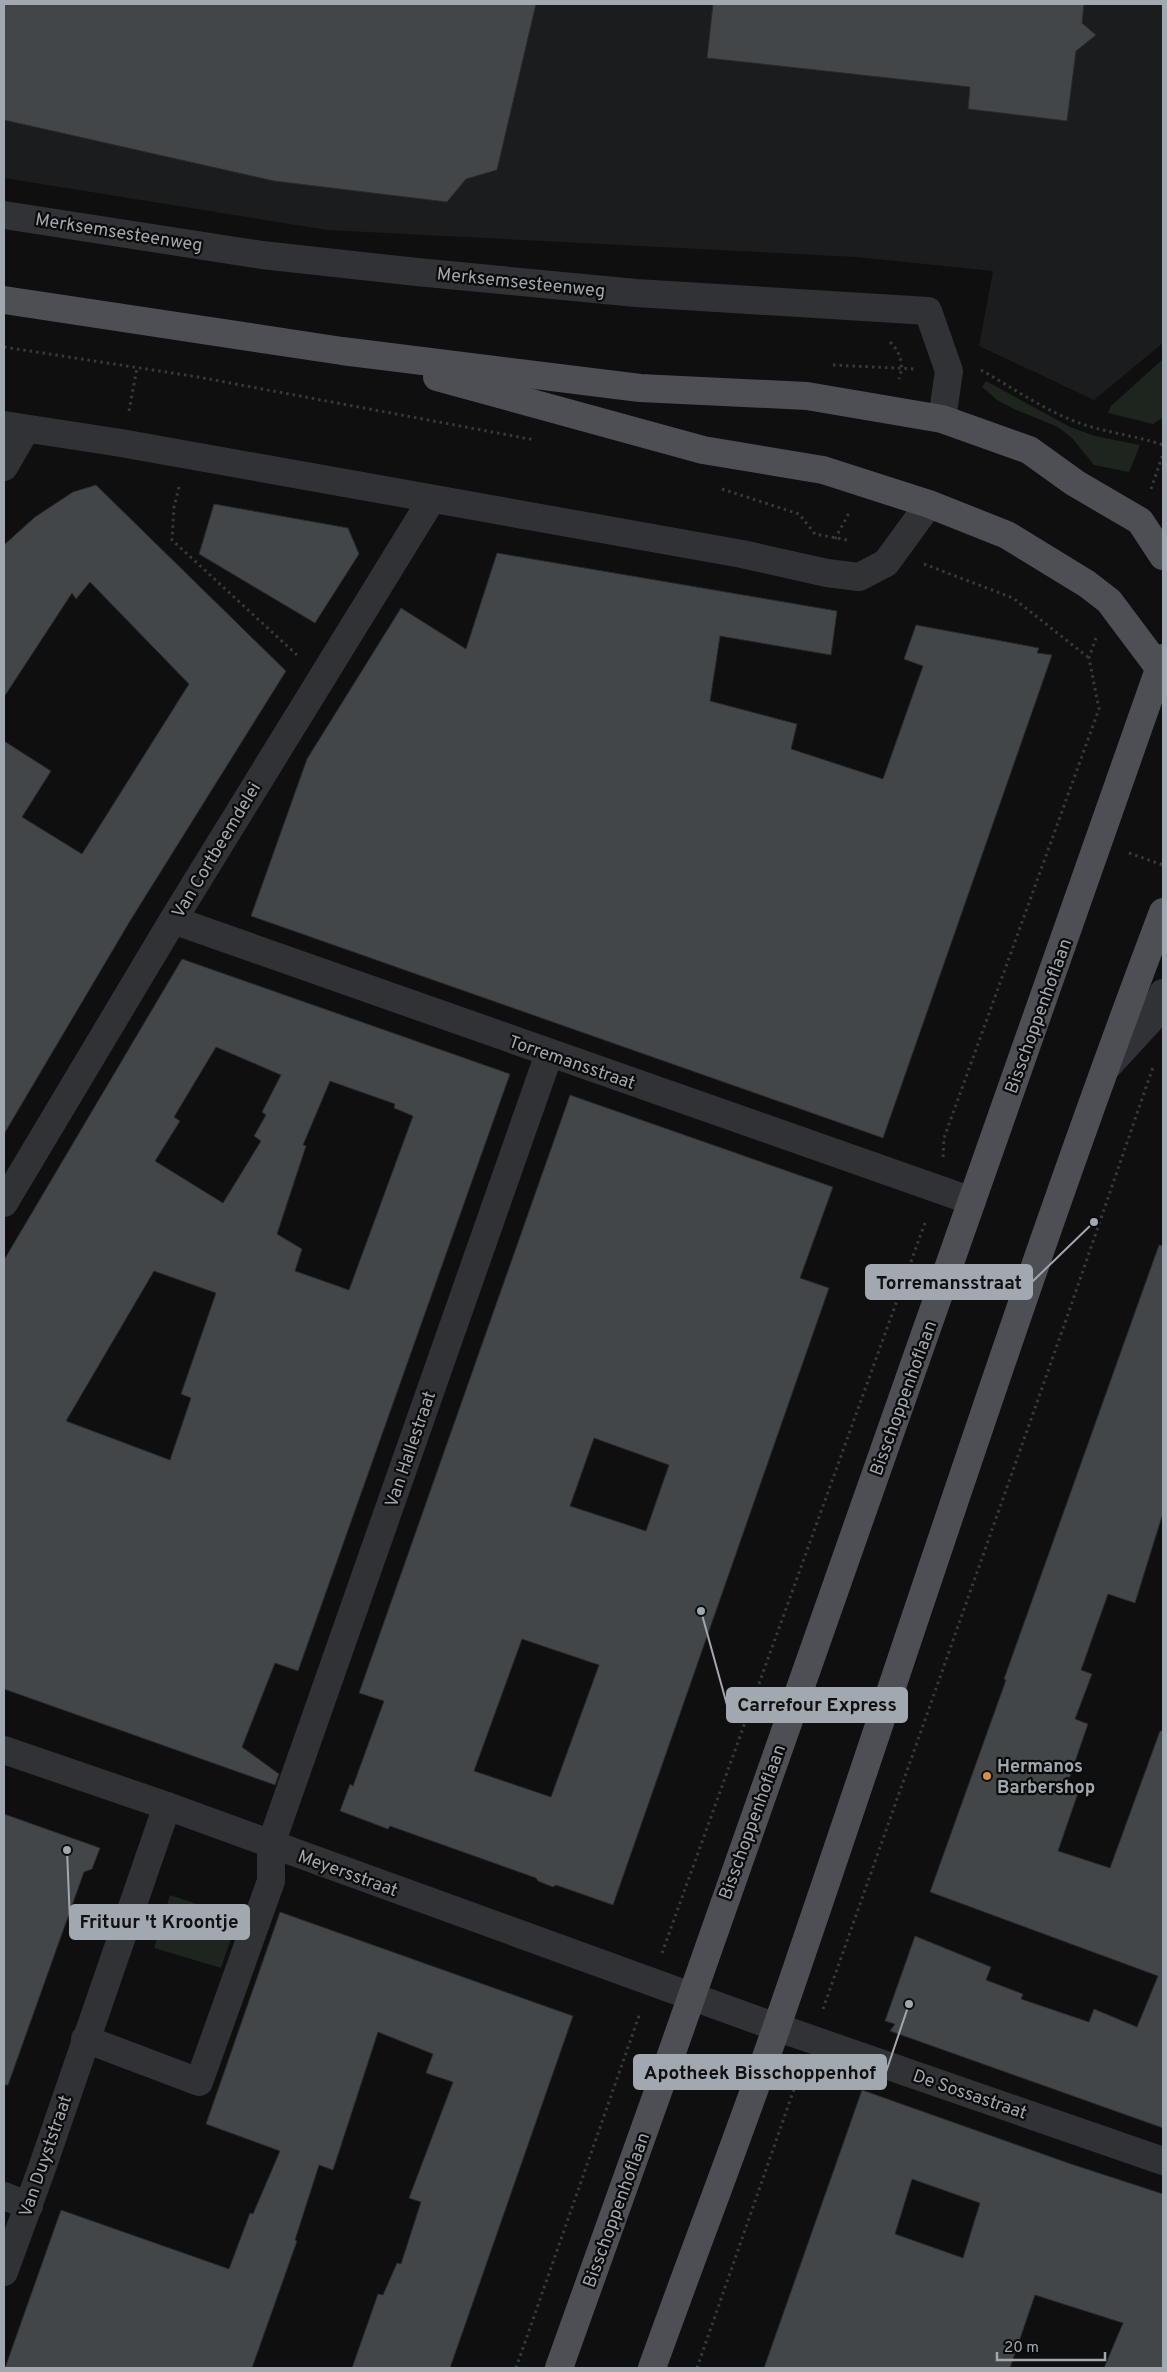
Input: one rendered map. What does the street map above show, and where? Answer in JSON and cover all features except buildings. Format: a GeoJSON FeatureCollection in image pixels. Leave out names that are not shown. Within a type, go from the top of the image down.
{"type":"FeatureCollection","features":[{"type":"Feature","properties":{"kind":"main road"},"geometry":{"type":"LineString","coordinates":[[4,300],[342,351],[640,388],[808,396],[942,420],[1029,450],[1075,483],[1140,520],[1163,556]]}},
{"type":"Feature","properties":{"kind":"main road"},"geometry":{"type":"LineString","coordinates":[[342,351],[703,450],[823,470],[929,504],[1006,535],[1087,584],[1109,601],[1162,666]]}},
{"type":"Feature","properties":{"kind":"main road","name":"Bisschoppenhoflaan"},"geometry":{"type":"LineString","coordinates":[[559,2368],[1162,666]]}},
{"type":"Feature","properties":{"kind":"main road"},"geometry":{"type":"LineString","coordinates":[[652,2368],[776,2027],[1105,1069],[1163,912]]}},
{"type":"Feature","properties":{"kind":"street","name":"Merksemsesteenweg"},"geometry":{"type":"LineString","coordinates":[[4,214],[262,255],[407,271],[636,293],[928,312],[949,371],[942,420]]}},
{"type":"Feature","properties":{"kind":"street"},"geometry":{"type":"LineString","coordinates":[[4,467],[15,427],[121,443],[742,554],[827,574],[859,577],[886,563],[929,504]]}},
{"type":"Feature","properties":{"kind":"street","name":"Van Cortbeemdelei"},"geometry":{"type":"LineString","coordinates":[[4,1203],[173,920],[432,499]]}},
{"type":"Feature","properties":{"kind":"street","name":"Torremansstraat"},"geometry":{"type":"LineString","coordinates":[[173,920],[549,1054],[972,1201]]}},
{"type":"Feature","properties":{"kind":"street"},"geometry":{"type":"LineString","coordinates":[[1105,1069],[1151,1019],[1163,993]]}},
{"type":"Feature","properties":{"kind":"street","name":"Van Hallestraat"},"geometry":{"type":"LineString","coordinates":[[270,1844],[549,1054]]}},
{"type":"Feature","properties":{"kind":"street","name":"Meyersstraat"},"geometry":{"type":"LineString","coordinates":[[4,1750],[167,1806],[692,1996]]}},
{"type":"Feature","properties":{"kind":"street","name":"Van Duyststraat"},"geometry":{"type":"LineString","coordinates":[[4,2272],[29,2206],[85,2039],[167,1806]]}},
{"type":"Feature","properties":{"kind":"street"},"geometry":{"type":"LineString","coordinates":[[85,2039],[199,2082],[271,1881],[270,1844]]}},
{"type":"Feature","properties":{"kind":"street"},"geometry":{"type":"LineString","coordinates":[[692,1996],[776,2027]]}},
{"type":"Feature","properties":{"kind":"street","name":"De Sossastraat"},"geometry":{"type":"LineString","coordinates":[[776,2027],[1163,2161]]}},
{"type":"Feature","properties":{"kind":"street"},"geometry":{"type":"LineString","coordinates":[[4,2196],[29,2206]]}},
{"type":"Feature","properties":{"kind":"path"},"geometry":{"type":"LineString","coordinates":[[4,347],[138,368],[539,441]]}},
{"type":"Feature","properties":{"kind":"path"},"geometry":{"type":"LineString","coordinates":[[831,365],[949,371],[980,370],[1081,424],[1163,446]]}},
{"type":"Feature","properties":{"kind":"path"},"geometry":{"type":"LineString","coordinates":[[129,409],[138,368]]}},
{"type":"Feature","properties":{"kind":"path"},"geometry":{"type":"LineString","coordinates":[[1140,520],[1163,454]]}},
{"type":"Feature","properties":{"kind":"path"},"geometry":{"type":"LineString","coordinates":[[713,486],[799,514],[816,534],[836,537],[874,549],[895,553],[1013,598],[1089,658]]}},
{"type":"Feature","properties":{"kind":"path"},"geometry":{"type":"LineString","coordinates":[[177,496],[174,507],[172,540],[322,677]]}},
{"type":"Feature","properties":{"kind":"path"},"geometry":{"type":"LineString","coordinates":[[516,2368],[651,1982],[943,1175],[944,1138],[1058,827],[1099,709],[1089,658],[1109,601]]}},
{"type":"Feature","properties":{"kind":"path"},"geometry":{"type":"LineString","coordinates":[[697,2368],[811,2039],[827,2002],[1154,1065]]}},
{"type":"Feature","properties":{"kind":"shaded area"},"geometry":{"type":"Polygon","coordinates":[[[4,4],[1163,4],[1163,343],[1094,400],[979,346],[993,271],[856,257],[327,230],[4,178],[4,4]]]}},
{"type":"Feature","properties":{"kind":"shaded area"},"geometry":{"type":"Polygon","coordinates":[[[1163,359],[1162,418],[1153,424],[1108,413],[1111,406],[1163,359]]]}},
{"type":"Feature","properties":{"kind":"shaded area"},"geometry":{"type":"Polygon","coordinates":[[[986,381],[1070,427],[1095,436],[1140,445],[1129,472],[1094,465],[1072,438],[1058,427],[997,400],[982,387],[986,381]]]}},
{"type":"Feature","properties":{"kind":"shaded area"},"geometry":{"type":"Polygon","coordinates":[[[170,1895],[238,1918],[221,1968],[154,1948],[170,1895]]]}},
{"type":"Feature","properties":{"kind":"place","name":"Torremansstraat"},"geometry":{"type":"Point","coordinates":[1094,1222]}},
{"type":"Feature","properties":{"kind":"place","name":"Carrefour Express"},"geometry":{"type":"Point","coordinates":[701,1611]}},
{"type":"Feature","properties":{"kind":"place","name":"Hermanos Barbershop"},"geometry":{"type":"Point","coordinates":[987,1776]}},
{"type":"Feature","properties":{"kind":"place","name":"Frituur 't Kroontje"},"geometry":{"type":"Point","coordinates":[67,1850]}},
{"type":"Feature","properties":{"kind":"place","name":"Apotheek Bisschoppenhof"},"geometry":{"type":"Point","coordinates":[909,2004]}}]}
